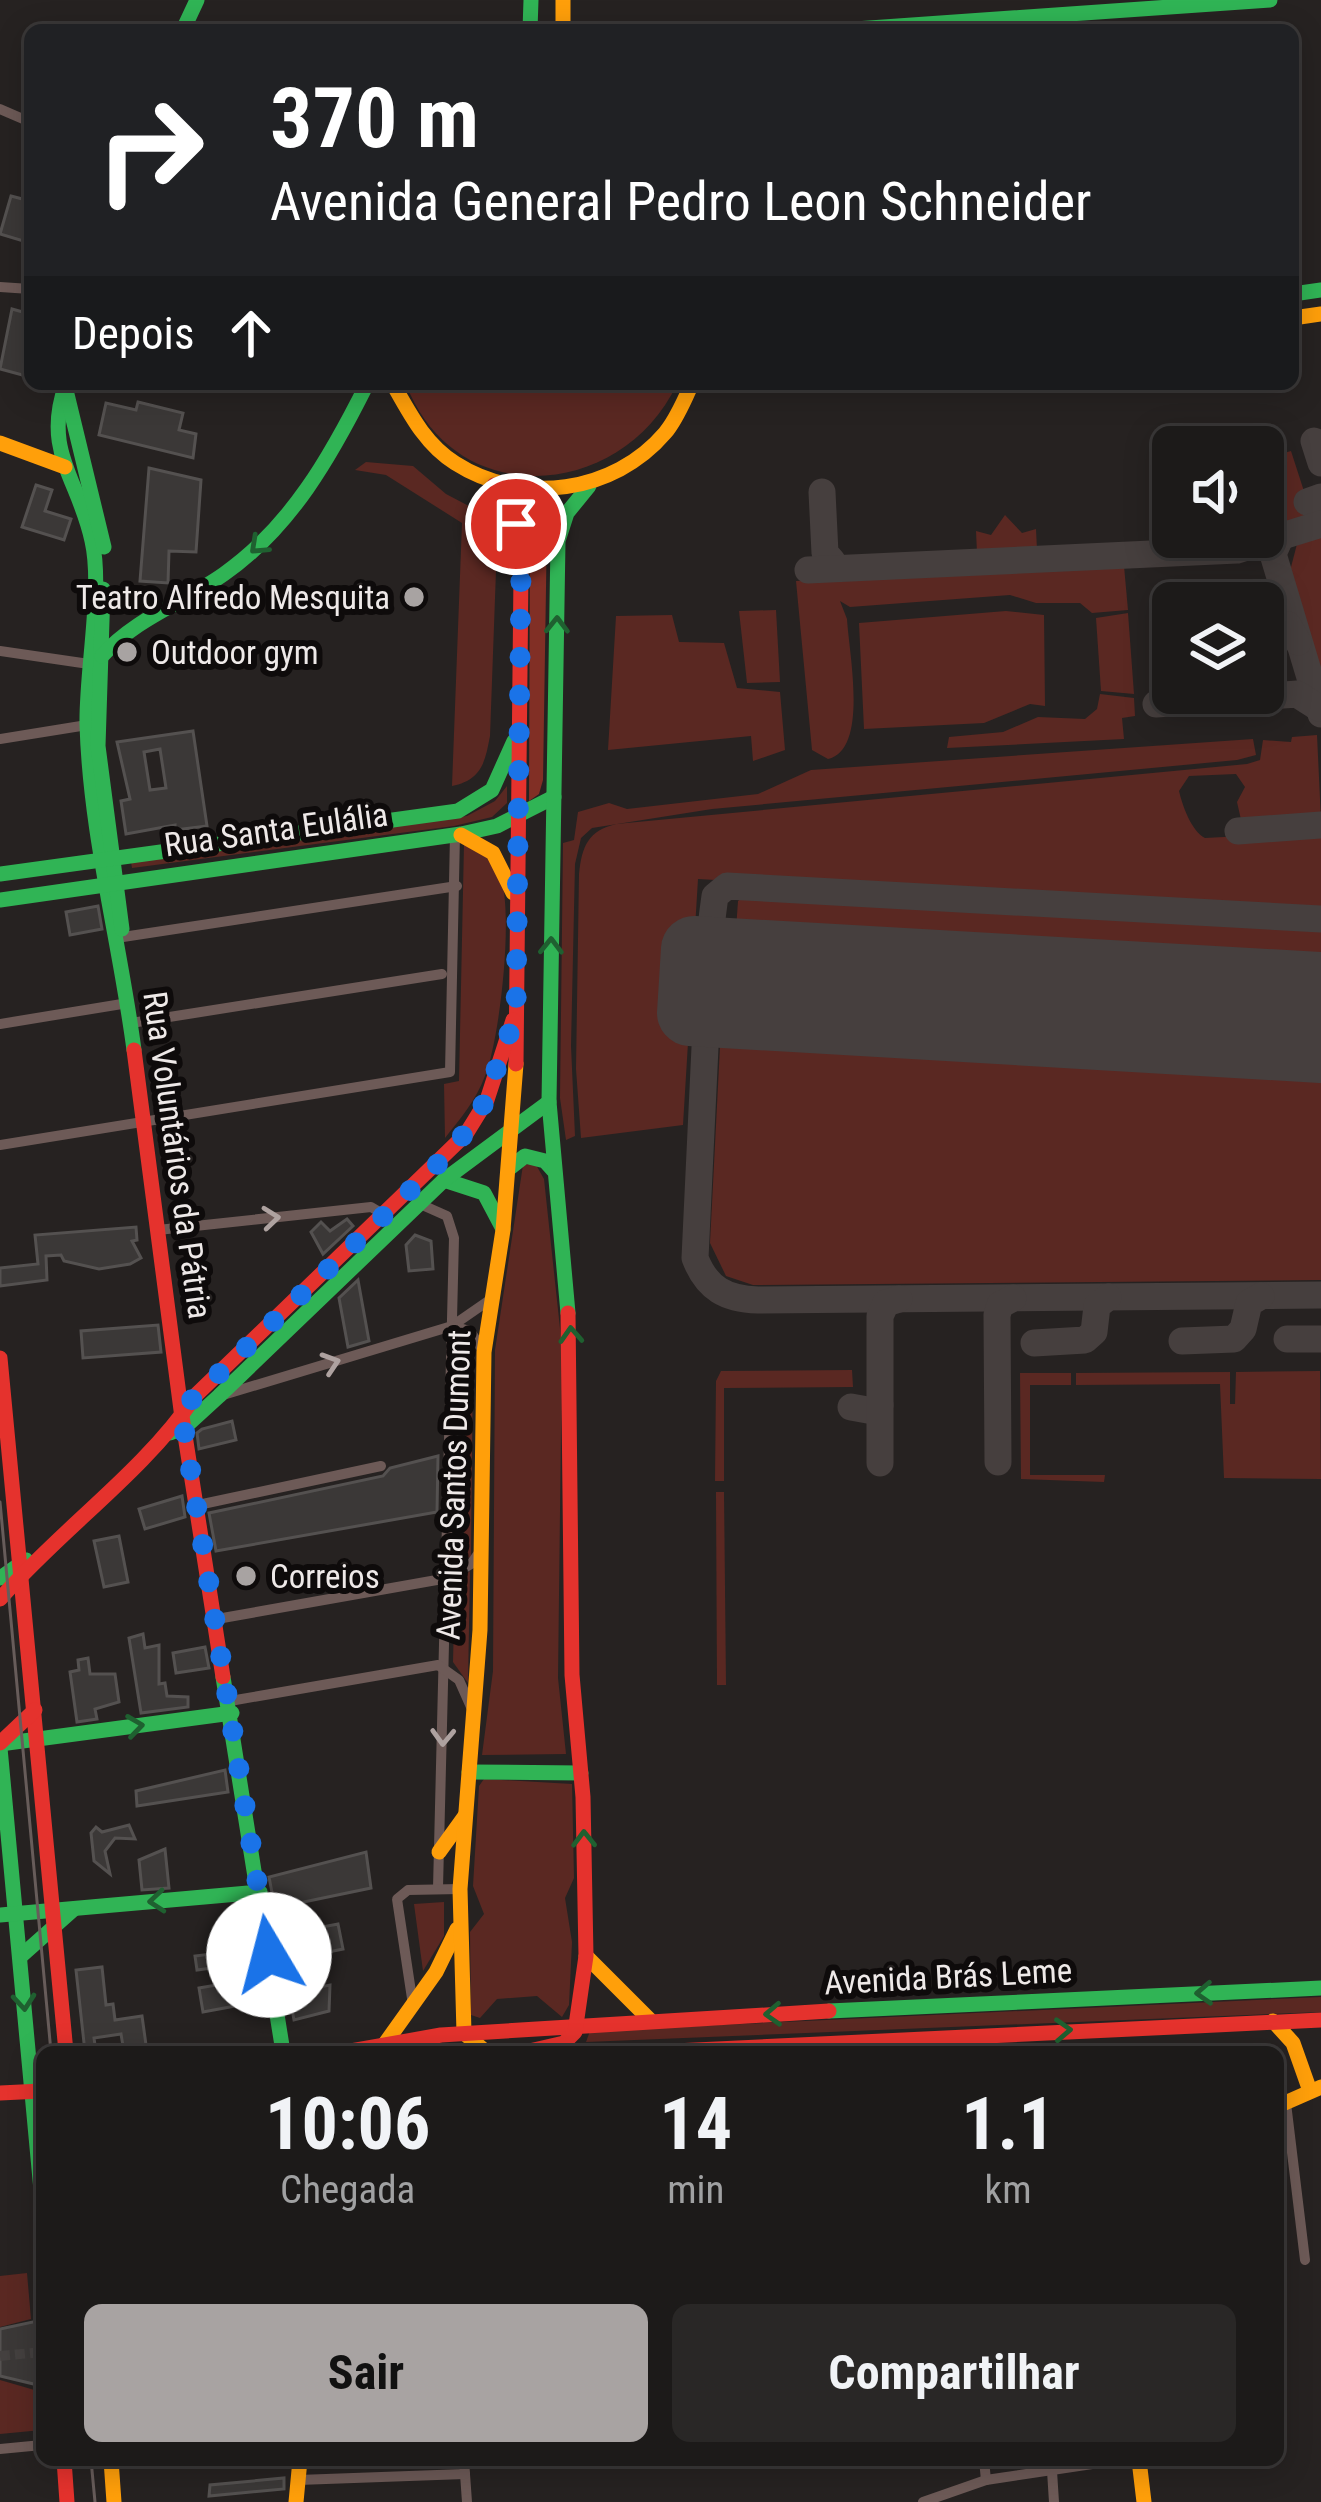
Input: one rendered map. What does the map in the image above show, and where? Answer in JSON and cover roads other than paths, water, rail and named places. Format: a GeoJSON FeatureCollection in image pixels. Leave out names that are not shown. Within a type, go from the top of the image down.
{"type":"FeatureCollection","features":[{"type":"Feature","properties":{"kind":"main road"},"geometry":{"type":"LineString","coordinates":[[928,24],[1270,0]]}},
{"type":"Feature","properties":{"kind":"main road","name":"Rua Voluntários da Pátria"},"geometry":{"type":"LineString","coordinates":[[63,390],[57,409],[56,445],[93,543],[93,747],[98,798],[181,1410]]}},
{"type":"Feature","properties":{"kind":"main road","name":"Rua Voluntários da Pátria"},"geometry":{"type":"LineString","coordinates":[[66,390],[104,548],[102,617],[87,725],[93,747]]}},
{"type":"Feature","properties":{"kind":"main road"},"geometry":{"type":"LineString","coordinates":[[95,660],[132,628],[229,572],[275,530],[316,475],[364,390]]}},
{"type":"Feature","properties":{"kind":"main road"},"geometry":{"type":"LineString","coordinates":[[397,390],[428,443],[470,475],[531,492],[589,486],[647,454],[692,390]]}},
{"type":"Feature","properties":{"kind":"main road"},"geometry":{"type":"LineString","coordinates":[[0,443],[64,467],[91,493]]}},
{"type":"Feature","properties":{"kind":"main road"},"geometry":{"type":"LineString","coordinates":[[33,455],[48,454],[56,445]]}},
{"type":"Feature","properties":{"kind":"main road","name":"Avenida Santos Dumont"},"geometry":{"type":"LineString","coordinates":[[464,2032],[460,1889],[474,1720],[484,1352],[514,1128],[520,548],[514,519],[494,485]]}},
{"type":"Feature","properties":{"kind":"main road"},"geometry":{"type":"LineString","coordinates":[[551,2046],[564,2043],[578,2025],[586,1956],[581,1773],[572,1675],[572,1358],[549,1102],[558,541],[562,523],[589,486]]}},
{"type":"Feature","properties":{"kind":"main road"},"geometry":{"type":"LineString","coordinates":[[102,617],[132,628]]}},
{"type":"Feature","properties":{"kind":"main road","name":"Rua Santa Eulália"},"geometry":{"type":"LineString","coordinates":[[0,874],[468,808],[492,790],[517,735]]}},
{"type":"Feature","properties":{"kind":"main road","name":"Rua Santa Eulália"},"geometry":{"type":"LineString","coordinates":[[0,900],[458,835],[517,818],[554,797]]}},
{"type":"Feature","properties":{"kind":"main road"},"geometry":{"type":"LineString","coordinates":[[458,835],[493,853],[517,902]]}},
{"type":"Feature","properties":{"kind":"main road","name":"Rua Voluntários da Pátria"},"geometry":{"type":"LineString","coordinates":[[110,883],[123,938],[124,979]]}},
{"type":"Feature","properties":{"kind":"main road"},"geometry":{"type":"LineString","coordinates":[[282,2046],[198,1505],[177,1430],[181,1410],[445,1157],[479,1116],[516,1015]]}},
{"type":"Feature","properties":{"kind":"main road"},"geometry":{"type":"LineString","coordinates":[[0,1578],[38,1556],[219,1396],[444,1180],[549,1102]]}},
{"type":"Feature","properties":{"kind":"main road"},"geometry":{"type":"LineString","coordinates":[[511,1167],[525,1156],[545,1161],[553,1170]]}},
{"type":"Feature","properties":{"kind":"main road"},"geometry":{"type":"LineString","coordinates":[[444,1180],[484,1192],[503,1230]]}},
{"type":"Feature","properties":{"kind":"main road"},"geometry":{"type":"LineString","coordinates":[[0,1358],[66,2046]]}},
{"type":"Feature","properties":{"kind":"main road"},"geometry":{"type":"LineString","coordinates":[[0,1599],[21,1569]]}},
{"type":"Feature","properties":{"kind":"main road"},"geometry":{"type":"LineString","coordinates":[[0,1745],[231,1707]]}},
{"type":"Feature","properties":{"kind":"main road"},"geometry":{"type":"LineString","coordinates":[[35,1711],[0,1745],[8,1915],[20,1957],[36,2082]]}},
{"type":"Feature","properties":{"kind":"main road"},"geometry":{"type":"LineString","coordinates":[[469,1772],[581,1773]]}},
{"type":"Feature","properties":{"kind":"main road"},"geometry":{"type":"LineString","coordinates":[[439,1852],[465,1816]]}},
{"type":"Feature","properties":{"kind":"main road"},"geometry":{"type":"LineString","coordinates":[[20,1957],[54,1919],[74,1909],[257,1898]]}},
{"type":"Feature","properties":{"kind":"main road"},"geometry":{"type":"LineString","coordinates":[[8,1915],[54,1919]]}},
{"type":"Feature","properties":{"kind":"main road"},"geometry":{"type":"LineString","coordinates":[[383,2045],[413,2005],[460,1923]]}},
{"type":"Feature","properties":{"kind":"main road"},"geometry":{"type":"LineString","coordinates":[[586,1956],[650,2020]]}},
{"type":"Feature","properties":{"kind":"main road","name":"Avenida Brás Leme"},"geometry":{"type":"LineString","coordinates":[[378,2046],[464,2032],[650,2020],[1321,1988]]}},
{"type":"Feature","properties":{"kind":"main road"},"geometry":{"type":"LineString","coordinates":[[949,2044],[955,2012],[981,2011],[989,2004]]}},
{"type":"Feature","properties":{"kind":"main road"},"geometry":{"type":"LineString","coordinates":[[896,2039],[923,2027],[924,2017],[914,2007]]}},
{"type":"Feature","properties":{"kind":"main road","name":"Avenida Brás Leme"},"geometry":{"type":"LineString","coordinates":[[795,2046],[896,2039],[949,2044],[1321,2020]]}},
{"type":"Feature","properties":{"kind":"main road"},"geometry":{"type":"LineString","coordinates":[[1273,2021],[1293,2044],[1316,2089],[1284,2103]]}},
{"type":"Feature","properties":{"kind":"main road"},"geometry":{"type":"LineString","coordinates":[[464,2032],[479,2046]]}},
{"type":"Feature","properties":{"kind":"main road"},"geometry":{"type":"LineString","coordinates":[[0,2092],[36,2090]]}},
{"type":"Feature","properties":{"kind":"main road"},"geometry":{"type":"LineString","coordinates":[[64,2466],[67,2502]]}},
{"type":"Feature","properties":{"kind":"main road"},"geometry":{"type":"LineString","coordinates":[[111,2466],[114,2502]]}},
{"type":"Feature","properties":{"kind":"main road"},"geometry":{"type":"LineString","coordinates":[[296,2502],[299,2466]]}},
{"type":"Feature","properties":{"kind":"main road"},"geometry":{"type":"LineString","coordinates":[[1140,2466],[1144,2502]]}},
{"type":"Feature","properties":{"kind":"street"},"geometry":{"type":"LineString","coordinates":[[0,651],[95,660]]}},
{"type":"Feature","properties":{"kind":"street"},"geometry":{"type":"LineString","coordinates":[[0,739],[87,725]]}},
{"type":"Feature","properties":{"kind":"street"},"geometry":{"type":"LineString","coordinates":[[0,1144],[450,1072],[458,835]]}},
{"type":"Feature","properties":{"kind":"street"},"geometry":{"type":"LineString","coordinates":[[123,938],[457,886]]}},
{"type":"Feature","properties":{"kind":"street"},"geometry":{"type":"LineString","coordinates":[[131,1023],[442,974]]}},
{"type":"Feature","properties":{"kind":"street"},"geometry":{"type":"LineString","coordinates":[[0,1024],[128,1003]]}},
{"type":"Feature","properties":{"kind":"street","name":"Avenida Santos Dumont"},"geometry":{"type":"LineString","coordinates":[[419,1204],[447,1216],[452,1225],[446,1669],[437,1888]]}},
{"type":"Feature","properties":{"kind":"street"},"geometry":{"type":"LineString","coordinates":[[158,1230],[371,1207],[383,1214]]}},
{"type":"Feature","properties":{"kind":"street"},"geometry":{"type":"LineString","coordinates":[[219,1396],[452,1326],[491,1299]]}},
{"type":"Feature","properties":{"kind":"street"},"geometry":{"type":"LineString","coordinates":[[452,1326],[470,1331],[484,1352]]}},
{"type":"Feature","properties":{"kind":"street"},"geometry":{"type":"LineString","coordinates":[[198,1505],[381,1466]]}},
{"type":"Feature","properties":{"kind":"street"},"geometry":{"type":"LineString","coordinates":[[217,1619],[448,1578],[471,1564],[481,1549]]}},
{"type":"Feature","properties":{"kind":"street"},"geometry":{"type":"LineString","coordinates":[[231,1707],[422,1667],[446,1669],[468,1696],[474,1720]]}},
{"type":"Feature","properties":{"kind":"street"},"geometry":{"type":"LineString","coordinates":[[413,2005],[397,1899],[408,1890],[460,1889]]}},
{"type":"Feature","properties":{"kind":"street"},"geometry":{"type":"LineString","coordinates":[[1284,2118],[1304,2260]]}},
{"type":"Feature","properties":{"kind":"street"},"geometry":{"type":"LineString","coordinates":[[0,2449],[36,2446]]}},
{"type":"Feature","properties":{"kind":"street"},"geometry":{"type":"LineString","coordinates":[[464,2466],[467,2502]]}},
{"type":"Feature","properties":{"kind":"street"},"geometry":{"type":"LineString","coordinates":[[985,2466],[986,2480]]}},
{"type":"Feature","properties":{"kind":"street"},"geometry":{"type":"LineString","coordinates":[[923,2502],[986,2480],[1082,2466]]}},
{"type":"Feature","properties":{"kind":"street"},"geometry":{"type":"LineString","coordinates":[[1052,2471],[1054,2502]]}},
{"type":"Feature","properties":{"kind":"street"},"geometry":{"type":"LineString","coordinates":[[298,2480],[465,2474]]}},
{"type":"Feature","properties":{"kind":"tunnel"},"geometry":{"type":"LineString","coordinates":[[0,2356],[36,2353]]}},
{"type":"Feature","properties":{"kind":"railway"},"geometry":{"type":"LineString","coordinates":[[0,1502],[50,2046]]}},
{"type":"Feature","properties":{"kind":"railway"},"geometry":{"type":"LineString","coordinates":[[92,2466],[95,2502]]}},
{"type":"Feature","properties":{"kind":"place","name":"Teatro Alfredo Mesquita"},"geometry":{"type":"Point","coordinates":[414,597]}},
{"type":"Feature","properties":{"kind":"place","name":"Outdoor gym"},"geometry":{"type":"Point","coordinates":[127,652]}},
{"type":"Feature","properties":{"kind":"place","name":"Correios"},"geometry":{"type":"Point","coordinates":[246,1576]}}]}
